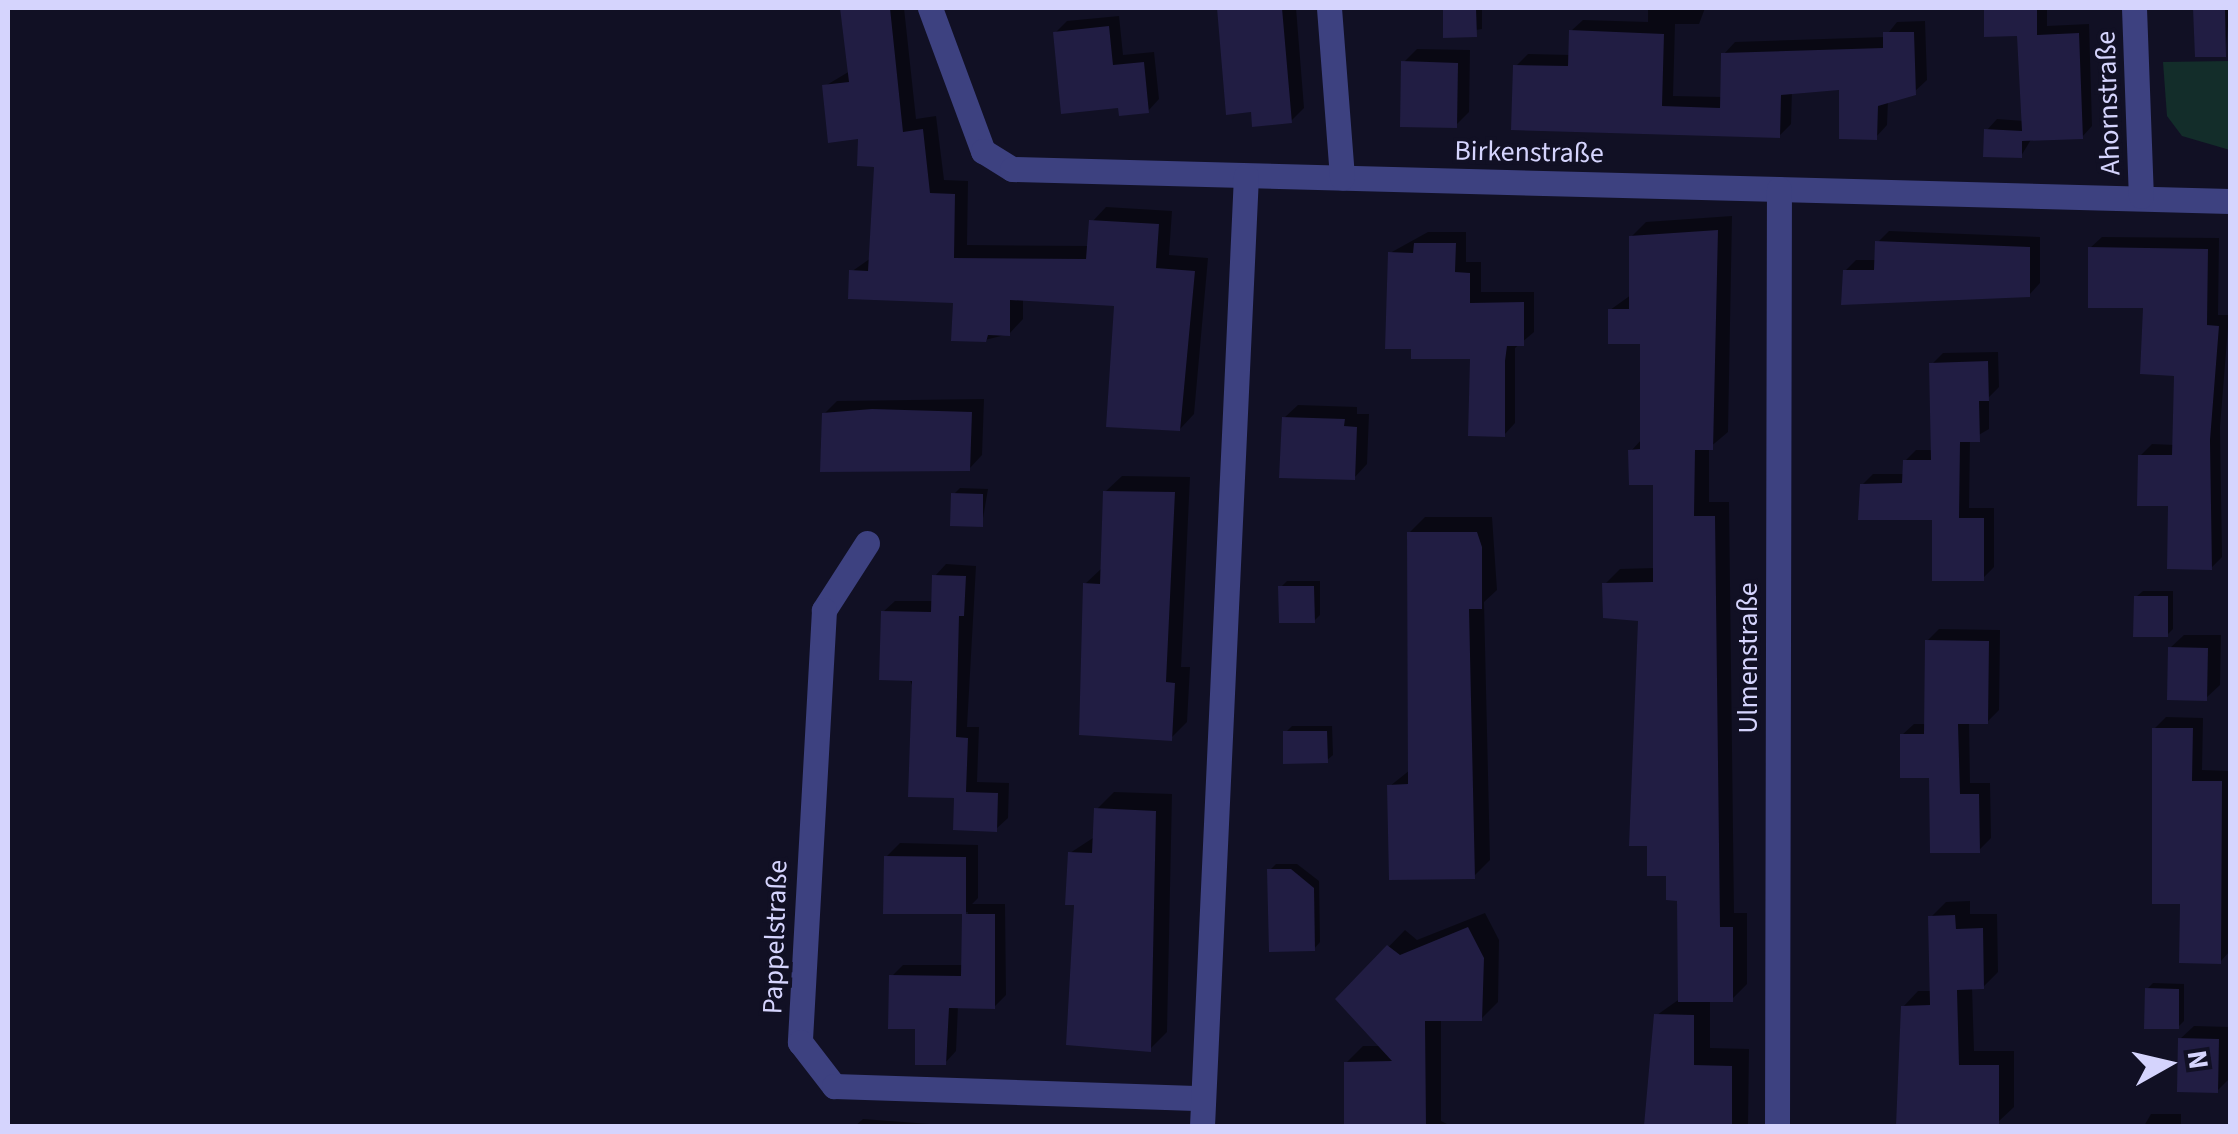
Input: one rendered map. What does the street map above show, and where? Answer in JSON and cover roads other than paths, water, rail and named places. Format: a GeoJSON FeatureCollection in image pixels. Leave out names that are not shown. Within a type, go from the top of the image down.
{"type":"FeatureCollection","features":[{"type":"Feature","properties":{"kind":"street","name":"Birkenstraße"},"geometry":{"type":"LineString","coordinates":[[930,8],[984,151],[1012,168],[2141,196],[2230,202]]}},
{"type":"Feature","properties":{"kind":"street"},"geometry":{"type":"LineString","coordinates":[[1329,8],[1342,178]]}},
{"type":"Feature","properties":{"kind":"street","name":"Ahornstraße"},"geometry":{"type":"LineString","coordinates":[[2134,8],[2141,196]]}},
{"type":"Feature","properties":{"kind":"street"},"geometry":{"type":"LineString","coordinates":[[1202,1126],[1246,176]]}},
{"type":"Feature","properties":{"kind":"street","name":"Ulmenstraße"},"geometry":{"type":"LineString","coordinates":[[1777,1126],[1779,189]]}},
{"type":"Feature","properties":{"kind":"street","name":"Pappelstraße"},"geometry":{"type":"LineString","coordinates":[[867,542],[824,610],[800,1042],[834,1086],[1203,1098]]}}]}
